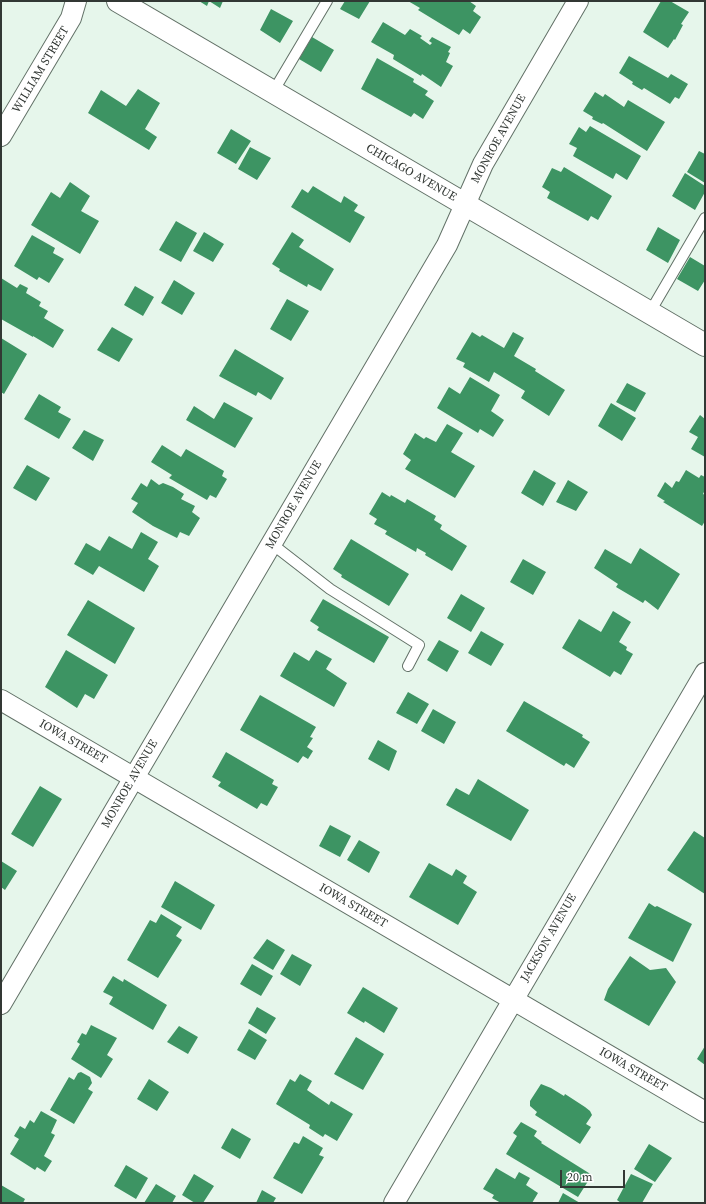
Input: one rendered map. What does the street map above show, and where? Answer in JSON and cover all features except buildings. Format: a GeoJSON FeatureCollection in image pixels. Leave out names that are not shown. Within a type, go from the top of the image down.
{"type":"FeatureCollection","features":[{"type":"Feature","properties":{"kind":"main road","name":"CHICAGO AVENUE"},"geometry":{"type":"LineString","coordinates":[[118,1],[705,345]]}},
{"type":"Feature","properties":{"kind":"street","name":"WILLIAM STREET"},"geometry":{"type":"LineString","coordinates":[[1,136],[71,18],[76,1]]}},
{"type":"Feature","properties":{"kind":"street","name":"MONROE AVENUE"},"geometry":{"type":"LineString","coordinates":[[1,1004],[447,245],[483,164],[578,1]]}},
{"type":"Feature","properties":{"kind":"street","name":"JACKSON AVENUE"},"geometry":{"type":"LineString","coordinates":[[394,1203],[705,673]]}},
{"type":"Feature","properties":{"kind":"street","name":"IOWA STREET"},"geometry":{"type":"LineString","coordinates":[[1,700],[705,1112]]}},
{"type":"Feature","properties":{"kind":"lane"},"geometry":{"type":"LineString","coordinates":[[273,92],[327,1]]}},
{"type":"Feature","properties":{"kind":"lane"},"geometry":{"type":"LineString","coordinates":[[650,312],[705,218]]}},
{"type":"Feature","properties":{"kind":"lane"},"geometry":{"type":"LineString","coordinates":[[272,544],[330,589],[419,645],[408,666]]}}]}
